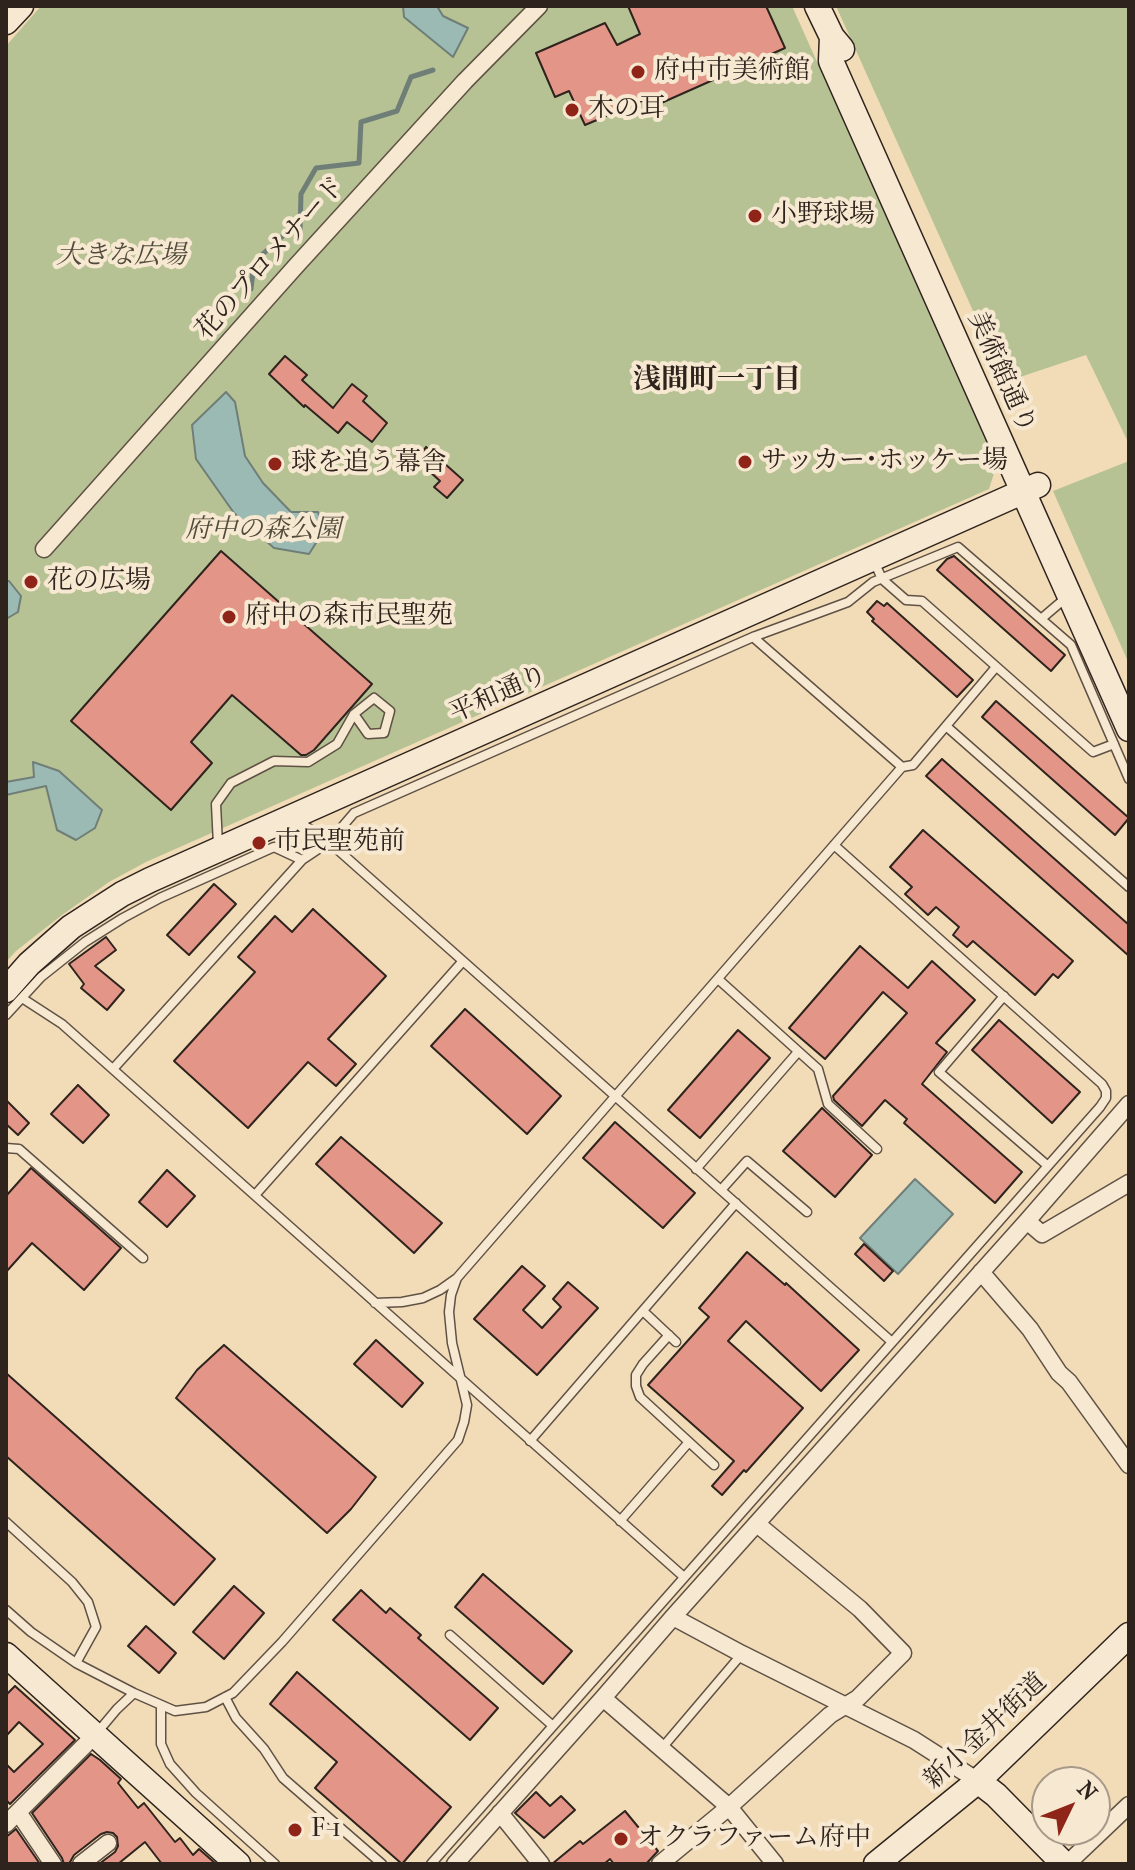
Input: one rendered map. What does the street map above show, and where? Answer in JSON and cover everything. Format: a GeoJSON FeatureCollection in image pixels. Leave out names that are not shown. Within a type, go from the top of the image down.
{"type":"FeatureCollection","features":[{"type":"Feature","properties":{"kind":"street"},"geometry":{"type":"LineString","coordinates":[[6,22],[21,6]]}},
{"type":"Feature","properties":{"kind":"street","name":"花のプロメナード"},"geometry":{"type":"LineString","coordinates":[[44,549],[317,243],[465,81],[539,6]]}},
{"type":"Feature","properties":{"kind":"street","name":"美術館通り"},"geometry":{"type":"LineString","coordinates":[[817,6],[832,37],[831,61],[1122,687],[1122,737]]}},
{"type":"Feature","properties":{"kind":"street","name":"美術館通り"},"geometry":{"type":"LineString","coordinates":[[1030,488],[1069,595],[1122,687]]}},
{"type":"Feature","properties":{"kind":"street","name":"平和通り"},"geometry":{"type":"LineString","coordinates":[[14,994],[29,964],[50,944],[94,911],[136,887],[293,817],[877,569],[1030,488]]}},
{"type":"Feature","properties":{"kind":"street"},"geometry":{"type":"LineString","coordinates":[[455,1864],[1129,1104]]}},
{"type":"Feature","properties":{"kind":"street"},"geometry":{"type":"LineString","coordinates":[[1027,1221],[1042,1234],[1129,1183]]}},
{"type":"Feature","properties":{"kind":"street"},"geometry":{"type":"LineString","coordinates":[[981,1272],[1030,1329],[1059,1373],[1069,1382],[1129,1465]]}},
{"type":"Feature","properties":{"kind":"street"},"geometry":{"type":"LineString","coordinates":[[660,1864],[729,1807],[830,1715],[858,1698],[903,1653],[860,1609],[757,1524]]}},
{"type":"Feature","properties":{"kind":"street"},"geometry":{"type":"LineString","coordinates":[[673,1617],[914,1740],[996,1795],[1066,1864],[1129,1805]]}},
{"type":"Feature","properties":{"kind":"street","name":"新小金井街道"},"geometry":{"type":"LineString","coordinates":[[876,1864],[978,1781],[1129,1635]]}},
{"type":"Feature","properties":{"kind":"street"},"geometry":{"type":"LineString","coordinates":[[6,1655],[238,1864]]}},
{"type":"Feature","properties":{"kind":"street"},"geometry":{"type":"LineString","coordinates":[[603,1698],[729,1807],[775,1864]]}},
{"type":"Feature","properties":{"kind":"street"},"geometry":{"type":"LineString","coordinates":[[53,1864],[12,1818],[95,1735]]}},
{"type":"Feature","properties":{"kind":"street"},"geometry":{"type":"LineString","coordinates":[[500,1813],[541,1864]]}},
{"type":"Feature","properties":{"kind":"street"},"geometry":{"type":"LineString","coordinates":[[81,1864],[108,1843]]}},
{"type":"Feature","properties":{"kind":"lane"},"geometry":{"type":"LineString","coordinates":[[877,569],[958,547],[1071,645],[1122,737],[1129,779]]}},
{"type":"Feature","properties":{"kind":"lane"},"geometry":{"type":"LineString","coordinates":[[113,1069],[302,860],[329,842],[354,813],[753,637],[848,602],[873,582],[877,569]]}},
{"type":"Feature","properties":{"kind":"lane"},"geometry":{"type":"LineString","coordinates":[[877,569],[906,600],[922,601],[1093,752],[1122,737]]}},
{"type":"Feature","properties":{"kind":"lane"},"geometry":{"type":"LineString","coordinates":[[1041,619],[1069,595]]}},
{"type":"Feature","properties":{"kind":"lane"},"geometry":{"type":"LineString","coordinates":[[753,637],[902,767]]}},
{"type":"Feature","properties":{"kind":"lane"},"geometry":{"type":"LineString","coordinates":[[375,1303],[423,1298],[457,1278],[902,767],[913,765],[996,667]]}},
{"type":"Feature","properties":{"kind":"lane"},"geometry":{"type":"LineString","coordinates":[[218,850],[216,804],[231,783],[274,761],[308,762],[337,744],[354,714],[374,698],[390,711],[384,733],[368,734],[354,714]]}},
{"type":"Feature","properties":{"kind":"lane"},"geometry":{"type":"LineString","coordinates":[[946,726],[1129,887]]}},
{"type":"Feature","properties":{"kind":"lane"},"geometry":{"type":"LineString","coordinates":[[293,817],[329,842],[892,1342]]}},
{"type":"Feature","properties":{"kind":"lane"},"geometry":{"type":"LineString","coordinates":[[431,1864],[1106,1098],[1102,1084],[834,845]]}},
{"type":"Feature","properties":{"kind":"lane"},"geometry":{"type":"LineString","coordinates":[[6,1015],[14,994],[85,942],[160,898],[274,847],[302,860]]}},
{"type":"Feature","properties":{"kind":"lane"},"geometry":{"type":"LineString","coordinates":[[255,1195],[463,961]]}},
{"type":"Feature","properties":{"kind":"lane"},"geometry":{"type":"LineString","coordinates":[[718,979],[818,1069],[828,1104],[877,1149]]}},
{"type":"Feature","properties":{"kind":"lane"},"geometry":{"type":"LineString","coordinates":[[14,994],[62,1024],[684,1577]]}},
{"type":"Feature","properties":{"kind":"lane"},"geometry":{"type":"LineString","coordinates":[[1004,996],[939,1072],[1048,1166]]}},
{"type":"Feature","properties":{"kind":"lane"},"geometry":{"type":"LineString","coordinates":[[696,1169],[798,1052]]}},
{"type":"Feature","properties":{"kind":"lane"},"geometry":{"type":"LineString","coordinates":[[6,1148],[19,1149],[143,1258]]}},
{"type":"Feature","properties":{"kind":"lane"},"geometry":{"type":"LineString","coordinates":[[721,1190],[747,1161],[807,1212]]}},
{"type":"Feature","properties":{"kind":"lane"},"geometry":{"type":"LineString","coordinates":[[530,1441],[736,1203]]}},
{"type":"Feature","properties":{"kind":"lane"},"geometry":{"type":"LineString","coordinates":[[6,1610],[31,1632],[76,1663],[175,1711],[206,1707],[233,1693],[282,1642],[458,1440],[467,1405],[452,1343],[449,1312],[457,1278]]}},
{"type":"Feature","properties":{"kind":"lane"},"geometry":{"type":"LineString","coordinates":[[643,1311],[672,1338],[643,1364],[636,1375],[640,1397],[714,1465]]}},
{"type":"Feature","properties":{"kind":"lane"},"geometry":{"type":"LineString","coordinates":[[620,1521],[689,1442]]}},
{"type":"Feature","properties":{"kind":"lane"},"geometry":{"type":"LineString","coordinates":[[6,1522],[72,1582],[88,1602],[96,1627],[76,1663]]}},
{"type":"Feature","properties":{"kind":"lane"},"geometry":{"type":"LineString","coordinates":[[450,1635],[553,1726]]}},
{"type":"Feature","properties":{"kind":"lane"},"geometry":{"type":"LineString","coordinates":[[661,1748],[742,1654]]}},
{"type":"Feature","properties":{"kind":"lane"},"geometry":{"type":"LineString","coordinates":[[95,1735],[134,1693]]}},
{"type":"Feature","properties":{"kind":"lane"},"geometry":{"type":"LineString","coordinates":[[225,1697],[236,1718],[264,1749],[283,1778],[382,1864]]}},
{"type":"Feature","properties":{"kind":"lane"},"geometry":{"type":"LineString","coordinates":[[161,1705],[161,1744],[170,1764],[196,1793],[275,1864]]}},
{"type":"Feature","properties":{"kind":"green space","name":"府中の森公園"},"geometry":{"type":"Polygon","coordinates":[[[41,6],[792,6],[997,464],[989,489],[146,862],[109,882],[62,915],[6,962],[6,46],[41,6]]]}},
{"type":"Feature","properties":{"kind":"green space"},"geometry":{"type":"Polygon","coordinates":[[[836,6],[1129,6],[1129,444],[1086,355],[1005,382],[836,6]]]}},
{"type":"Feature","properties":{"kind":"green space"},"geometry":{"type":"Polygon","coordinates":[[[1129,461],[1129,664],[1053,491],[1129,461]]]}},
{"type":"Feature","properties":{"kind":"water"},"geometry":{"type":"Polygon","coordinates":[[[403,6],[437,6],[443,16],[468,28],[453,57],[404,17],[403,6]]]}},
{"type":"Feature","properties":{"kind":"water"},"geometry":{"type":"Polygon","coordinates":[[[226,392],[235,402],[245,456],[263,483],[291,512],[318,512],[324,530],[309,554],[274,548],[234,513],[196,459],[192,425],[226,392]]]}},
{"type":"Feature","properties":{"kind":"water"},"geometry":{"type":"Polygon","coordinates":[[[6,581],[21,596],[18,612],[6,619],[6,581]]]}},
{"type":"Feature","properties":{"kind":"water"},"geometry":{"type":"Polygon","coordinates":[[[33,762],[59,771],[102,810],[95,828],[76,840],[57,830],[46,786],[6,795],[6,782],[34,777],[33,762]]]}},
{"type":"Feature","properties":{"kind":"water"},"geometry":{"type":"Polygon","coordinates":[[[915,1179],[953,1214],[898,1274],[860,1238],[915,1179]]]}},
{"type":"Feature","properties":{"kind":"building","name":"府中市美術館"},"geometry":{"type":"Polygon","coordinates":[[[628,6],[766,6],[785,48],[659,104],[656,95],[585,125],[569,91],[555,97],[536,53],[605,23],[617,45],[640,34],[628,6]]]}},
{"type":"Feature","properties":{"kind":"building"},"geometry":{"type":"Polygon","coordinates":[[[285,356],[307,375],[302,380],[333,408],[352,384],[367,396],[363,401],[387,423],[372,442],[347,422],[338,433],[269,374],[285,356]]]}},
{"type":"Feature","properties":{"kind":"building"},"geometry":{"type":"Polygon","coordinates":[[[426,447],[463,480],[447,498],[434,487],[440,481],[417,460],[426,447]]]}},
{"type":"Feature","properties":{"kind":"building","name":"府中の森市民聖苑"},"geometry":{"type":"Polygon","coordinates":[[[221,551],[372,684],[314,750],[306,755],[301,755],[232,695],[191,742],[212,763],[171,810],[71,721],[221,551]]]}},
{"type":"Feature","properties":{"kind":"building"},"geometry":{"type":"Polygon","coordinates":[[[954,556],[1065,655],[1051,671],[937,570],[954,556]]]}},
{"type":"Feature","properties":{"kind":"building"},"geometry":{"type":"Polygon","coordinates":[[[877,601],[884,606],[887,603],[973,680],[957,697],[872,621],[874,619],[867,612],[877,601]]]}},
{"type":"Feature","properties":{"kind":"building"},"geometry":{"type":"Polygon","coordinates":[[[996,701],[1129,818],[1115,835],[982,717],[996,701]]]}},
{"type":"Feature","properties":{"kind":"building"},"geometry":{"type":"Polygon","coordinates":[[[942,759],[1129,925],[1129,956],[926,776],[942,759]]]}},
{"type":"Feature","properties":{"kind":"building"},"geometry":{"type":"Polygon","coordinates":[[[923,830],[1073,961],[1058,978],[1053,974],[1035,995],[973,941],[967,947],[953,935],[959,927],[936,907],[928,915],[905,894],[912,887],[890,867],[923,830]]]}},
{"type":"Feature","properties":{"kind":"building"},"geometry":{"type":"Polygon","coordinates":[[[214,884],[236,904],[189,955],[167,935],[214,884]]]}},
{"type":"Feature","properties":{"kind":"building"},"geometry":{"type":"Polygon","coordinates":[[[313,909],[386,976],[328,1039],[356,1064],[336,1086],[308,1062],[248,1128],[174,1061],[255,972],[238,957],[275,916],[292,932],[313,909]]]}},
{"type":"Feature","properties":{"kind":"building"},"geometry":{"type":"Polygon","coordinates":[[[106,937],[116,950],[95,966],[124,990],[107,1010],[81,988],[84,984],[69,964],[106,937]]]}},
{"type":"Feature","properties":{"kind":"building"},"geometry":{"type":"Polygon","coordinates":[[[860,946],[908,988],[932,961],[975,1000],[936,1043],[947,1052],[922,1084],[1022,1172],[995,1203],[904,1123],[907,1119],[885,1100],[862,1126],[834,1100],[833,1096],[907,1013],[883,992],[825,1059],[789,1028],[860,946]]]}},
{"type":"Feature","properties":{"kind":"building"},"geometry":{"type":"Polygon","coordinates":[[[465,1009],[561,1096],[527,1134],[431,1046],[465,1009]]]}},
{"type":"Feature","properties":{"kind":"building"},"geometry":{"type":"Polygon","coordinates":[[[999,1020],[1080,1092],[1052,1123],[972,1050],[999,1020]]]}},
{"type":"Feature","properties":{"kind":"building"},"geometry":{"type":"Polygon","coordinates":[[[738,1030],[770,1058],[700,1138],[668,1110],[738,1030]]]}},
{"type":"Feature","properties":{"kind":"building"},"geometry":{"type":"Polygon","coordinates":[[[78,1085],[109,1115],[83,1143],[51,1114],[78,1085]]]}},
{"type":"Feature","properties":{"kind":"building"},"geometry":{"type":"Polygon","coordinates":[[[6,1100],[29,1123],[18,1135],[6,1124],[6,1100]]]}},
{"type":"Feature","properties":{"kind":"building"},"geometry":{"type":"Polygon","coordinates":[[[822,1108],[872,1155],[835,1197],[783,1151],[822,1108]]]}},
{"type":"Feature","properties":{"kind":"building"},"geometry":{"type":"Polygon","coordinates":[[[615,1122],[695,1193],[663,1228],[583,1158],[615,1122]]]}},
{"type":"Feature","properties":{"kind":"building"},"geometry":{"type":"Polygon","coordinates":[[[341,1137],[442,1223],[414,1253],[316,1164],[341,1137]]]}},
{"type":"Feature","properties":{"kind":"building"},"geometry":{"type":"Polygon","coordinates":[[[31,1168],[121,1248],[84,1290],[32,1243],[6,1272],[6,1196],[31,1168]]]}},
{"type":"Feature","properties":{"kind":"building"},"geometry":{"type":"Polygon","coordinates":[[[167,1170],[195,1196],[167,1227],[139,1202],[167,1170]]]}},
{"type":"Feature","properties":{"kind":"building"},"geometry":{"type":"Polygon","coordinates":[[[864,1244],[893,1271],[884,1281],[855,1254],[864,1244]]]}},
{"type":"Feature","properties":{"kind":"building"},"geometry":{"type":"Polygon","coordinates":[[[747,1252],[859,1350],[821,1391],[746,1321],[728,1341],[803,1408],[722,1495],[712,1486],[734,1461],[648,1385],[709,1317],[699,1308],[747,1252]]]}},
{"type":"Feature","properties":{"kind":"building"},"geometry":{"type":"Polygon","coordinates":[[[522,1266],[545,1286],[523,1310],[542,1328],[561,1307],[553,1299],[568,1282],[598,1308],[537,1375],[474,1319],[522,1266]]]}},
{"type":"Feature","properties":{"kind":"building"},"geometry":{"type":"Polygon","coordinates":[[[376,1340],[423,1383],[402,1407],[354,1364],[376,1340]]]}},
{"type":"Feature","properties":{"kind":"building"},"geometry":{"type":"Polygon","coordinates":[[[224,1345],[376,1477],[327,1533],[176,1398],[197,1370],[224,1345]]]}},
{"type":"Feature","properties":{"kind":"building"},"geometry":{"type":"Polygon","coordinates":[[[6,1373],[215,1559],[174,1605],[6,1456],[6,1373]]]}},
{"type":"Feature","properties":{"kind":"building"},"geometry":{"type":"Polygon","coordinates":[[[483,1574],[572,1651],[543,1684],[455,1607],[483,1574]]]}},
{"type":"Feature","properties":{"kind":"building"},"geometry":{"type":"Polygon","coordinates":[[[234,1586],[264,1613],[224,1659],[193,1632],[234,1586]]]}},
{"type":"Feature","properties":{"kind":"building"},"geometry":{"type":"Polygon","coordinates":[[[361,1590],[386,1613],[390,1608],[421,1635],[418,1638],[498,1708],[470,1740],[333,1620],[361,1590]]]}},
{"type":"Feature","properties":{"kind":"building"},"geometry":{"type":"Polygon","coordinates":[[[146,1626],[176,1653],[159,1673],[128,1646],[146,1626]]]}},
{"type":"Feature","properties":{"kind":"building"},"geometry":{"type":"Polygon","coordinates":[[[297,1672],[451,1807],[402,1864],[315,1788],[337,1762],[270,1704],[297,1672]]]}},
{"type":"Feature","properties":{"kind":"building"},"geometry":{"type":"Polygon","coordinates":[[[15,1686],[75,1740],[10,1804],[6,1800],[6,1764],[14,1772],[43,1744],[19,1722],[6,1736],[6,1695],[15,1686]]]}},
{"type":"Feature","properties":{"kind":"building"},"geometry":{"type":"Polygon","coordinates":[[[91,1754],[121,1779],[118,1783],[138,1808],[144,1803],[175,1842],[180,1838],[193,1855],[199,1849],[216,1864],[162,1864],[145,1842],[118,1864],[99,1864],[118,1846],[117,1837],[107,1832],[74,1855],[69,1864],[64,1864],[32,1813],[91,1754]]]}},
{"type":"Feature","properties":{"kind":"building"},"geometry":{"type":"Polygon","coordinates":[[[536,1792],[550,1806],[561,1796],[575,1810],[544,1838],[515,1813],[536,1792]]]}},
{"type":"Feature","properties":{"kind":"building","name":"オクラファーム府中"},"geometry":{"type":"Polygon","coordinates":[[[625,1811],[658,1851],[646,1864],[614,1864],[610,1859],[604,1864],[552,1864],[580,1841],[583,1844],[625,1811]]]}},
{"type":"Feature","properties":{"kind":"building"},"geometry":{"type":"Polygon","coordinates":[[[16,1829],[40,1864],[6,1864],[6,1837],[16,1829]]]}},
{"type":"Feature","properties":{"kind":"waterway"},"geometry":{"type":"LineString","coordinates":[[251,289],[254,262],[285,234],[300,231],[301,194],[316,168],[359,163],[361,122],[397,111],[411,77],[433,70]]}},
{"type":"Feature","properties":{"kind":"place","name":"府中市美術館"},"geometry":{"type":"Point","coordinates":[638,72]}},
{"type":"Feature","properties":{"kind":"place","name":"木の耳"},"geometry":{"type":"Point","coordinates":[572,110]}},
{"type":"Feature","properties":{"kind":"place","name":"小野球場"},"geometry":{"type":"Point","coordinates":[755,216]}},
{"type":"Feature","properties":{"kind":"place","name":"サッカー･ホッケー場"},"geometry":{"type":"Point","coordinates":[745,462]}},
{"type":"Feature","properties":{"kind":"place","name":"球を追う幕舎"},"geometry":{"type":"Point","coordinates":[275,464]}},
{"type":"Feature","properties":{"kind":"place","name":"花の広場"},"geometry":{"type":"Point","coordinates":[31,582]}},
{"type":"Feature","properties":{"kind":"place","name":"府中の森市民聖苑"},"geometry":{"type":"Point","coordinates":[229,617]}},
{"type":"Feature","properties":{"kind":"place","name":"市民聖苑前"},"geometry":{"type":"Point","coordinates":[259,843]}},
{"type":"Feature","properties":{"kind":"place","name":"F-1"},"geometry":{"type":"Point","coordinates":[295,1830]}},
{"type":"Feature","properties":{"kind":"place","name":"オクラファーム府中"},"geometry":{"type":"Point","coordinates":[621,1839]}},
{"type":"Feature","properties":{"kind":"district","name":"浅間町一丁目"},"geometry":{"type":"Point","coordinates":[717,381]}},
{"type":"Feature","properties":{"kind":"park label","name":"大きな広場"},"geometry":{"type":"Point","coordinates":[121,257]}}]}
